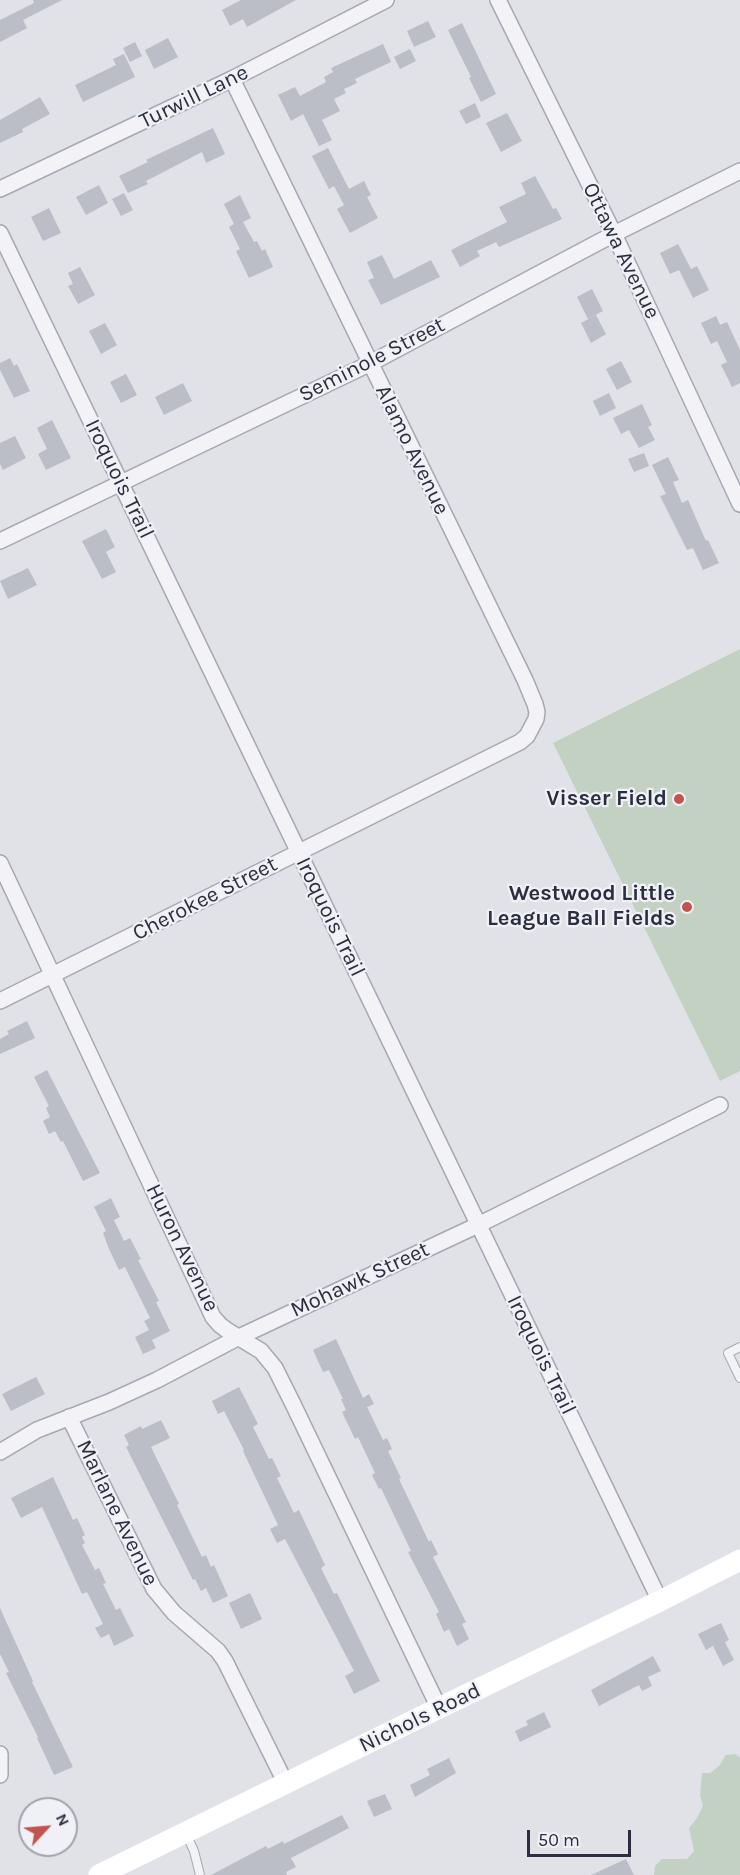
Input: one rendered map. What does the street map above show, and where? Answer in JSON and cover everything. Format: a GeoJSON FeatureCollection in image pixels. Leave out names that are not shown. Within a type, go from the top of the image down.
{"type":"FeatureCollection","features":[{"type":"Feature","properties":{"kind":"street","name":"Turwill Lane"},"geometry":{"type":"LineString","coordinates":[[0,189],[232,79],[386,0]]}},
{"type":"Feature","properties":{"kind":"street","name":"Ottawa Avenue"},"geometry":{"type":"LineString","coordinates":[[498,0],[614,234],[740,504]]}},
{"type":"Feature","properties":{"kind":"street","name":"Alamo Avenue"},"geometry":{"type":"LineString","coordinates":[[232,79],[525,680],[537,712],[534,726]]}},
{"type":"Feature","properties":{"kind":"street","name":"Seminole Street"},"geometry":{"type":"LineString","coordinates":[[0,541],[369,364],[614,234],[740,171]]}},
{"type":"Feature","properties":{"kind":"street","name":"Iroquois Trail"},"geometry":{"type":"LineString","coordinates":[[0,233],[660,1601]]}},
{"type":"Feature","properties":{"kind":"street","name":"Cherokee Street"},"geometry":{"type":"LineString","coordinates":[[0,1001],[520,742],[534,726]]}},
{"type":"Feature","properties":{"kind":"street","name":"Huron Avenue"},"geometry":{"type":"LineString","coordinates":[[0,863],[210,1310],[220,1325],[261,1351],[282,1382],[439,1707]]}},
{"type":"Feature","properties":{"kind":"street","name":"Mohawk Street"},"geometry":{"type":"LineString","coordinates":[[0,1452],[37,1430],[109,1402],[157,1380],[239,1337],[478,1225],[720,1105]]}},
{"type":"Feature","properties":{"kind":"street","name":"Marlane Avenue"},"geometry":{"type":"LineString","coordinates":[[69,1417],[146,1576],[163,1601],[218,1651],[225,1661],[286,1784]]}},
{"type":"Feature","properties":{"kind":"street","name":"Nichols Road"},"geometry":{"type":"LineString","coordinates":[[99,1875],[740,1560]]}},
{"type":"Feature","properties":{"kind":"street"},"geometry":{"type":"LineString","coordinates":[[0,1754],[0,1775]]}},
{"type":"Feature","properties":{"kind":"lane"},"geometry":{"type":"LineString","coordinates":[[740,1347],[728,1353],[740,1378]]}},
{"type":"Feature","properties":{"kind":"lane"},"geometry":{"type":"LineString","coordinates":[[185,1833],[194,1851],[200,1875]]}},
{"type":"Feature","properties":{"kind":"green space","name":"Westwood Little League Ball Fields"},"geometry":{"type":"Polygon","coordinates":[[[740,649],[740,1071],[720,1081],[553,743],[740,649]]]}},
{"type":"Feature","properties":{"kind":"green space"},"geometry":{"type":"Polygon","coordinates":[[[735,1754],[740,1758],[740,1875],[654,1875],[655,1866],[662,1859],[687,1859],[694,1851],[689,1828],[703,1806],[700,1795],[702,1773],[710,1773],[719,1766],[726,1755],[735,1754]]]}},
{"type":"Feature","properties":{"kind":"building"},"geometry":{"type":"Polygon","coordinates":[[[33,0],[62,0],[23,20],[27,28],[0,42],[0,20],[34,3],[33,0]]]}},
{"type":"Feature","properties":{"kind":"building"},"geometry":{"type":"Polygon","coordinates":[[[241,0],[296,0],[247,27],[243,19],[230,26],[222,10],[241,0]]]}},
{"type":"Feature","properties":{"kind":"building"},"geometry":{"type":"Polygon","coordinates":[[[428,21],[436,37],[414,47],[407,31],[428,21]]]}},
{"type":"Feature","properties":{"kind":"building"},"geometry":{"type":"Polygon","coordinates":[[[462,23],[496,94],[481,102],[448,30],[462,23]]]}},
{"type":"Feature","properties":{"kind":"building"},"geometry":{"type":"Polygon","coordinates":[[[168,38],[178,57],[154,69],[145,50],[168,38]]]}},
{"type":"Feature","properties":{"kind":"building"},"geometry":{"type":"Polygon","coordinates":[[[135,42],[142,56],[130,62],[123,48],[135,42]]]}},
{"type":"Feature","properties":{"kind":"building"},"geometry":{"type":"Polygon","coordinates":[[[383,44],[391,62],[355,79],[357,83],[344,89],[346,93],[334,99],[340,111],[322,120],[332,140],[319,146],[303,114],[291,121],[278,95],[295,87],[300,96],[326,82],[324,77],[333,72],[331,68],[383,44]]]}},
{"type":"Feature","properties":{"kind":"building"},"geometry":{"type":"Polygon","coordinates":[[[410,49],[416,61],[400,69],[394,57],[410,49]]]}},
{"type":"Feature","properties":{"kind":"building"},"geometry":{"type":"Polygon","coordinates":[[[124,54],[135,77],[83,102],[75,85],[116,65],[113,59],[124,54]]]}},
{"type":"Feature","properties":{"kind":"building"},"geometry":{"type":"Polygon","coordinates":[[[40,97],[50,114],[22,129],[23,132],[0,143],[0,120],[40,97]]]}},
{"type":"Feature","properties":{"kind":"building"},"geometry":{"type":"Polygon","coordinates":[[[475,103],[481,117],[466,124],[459,111],[475,103]]]}},
{"type":"Feature","properties":{"kind":"building"},"geometry":{"type":"Polygon","coordinates":[[[507,113],[522,141],[501,152],[486,123],[507,113]]]}},
{"type":"Feature","properties":{"kind":"building"},"geometry":{"type":"Polygon","coordinates":[[[213,128],[225,154],[206,163],[202,152],[146,181],[148,184],[128,193],[119,176],[148,162],[146,160],[213,128]]]}},
{"type":"Feature","properties":{"kind":"building"},"geometry":{"type":"Polygon","coordinates":[[[328,148],[349,189],[364,181],[371,195],[367,197],[378,218],[350,233],[337,209],[344,205],[334,186],[329,189],[312,156],[328,148]]]}},
{"type":"Feature","properties":{"kind":"building"},"geometry":{"type":"Polygon","coordinates":[[[535,176],[553,209],[556,208],[562,219],[499,247],[496,242],[477,251],[480,256],[460,267],[451,250],[507,222],[499,207],[526,194],[521,183],[535,176]]]}},
{"type":"Feature","properties":{"kind":"building"},"geometry":{"type":"Polygon","coordinates":[[[99,185],[108,203],[86,215],[76,197],[99,185]]]}},
{"type":"Feature","properties":{"kind":"building"},"geometry":{"type":"Polygon","coordinates":[[[124,193],[133,210],[121,216],[112,199],[124,193]]]}},
{"type":"Feature","properties":{"kind":"building"},"geometry":{"type":"Polygon","coordinates":[[[240,195],[251,218],[243,222],[254,242],[257,241],[262,251],[265,249],[273,267],[249,278],[236,251],[240,249],[229,227],[234,224],[224,204],[240,195]]]}},
{"type":"Feature","properties":{"kind":"building"},"geometry":{"type":"Polygon","coordinates":[[[49,208],[61,233],[43,241],[31,217],[49,208]]]}},
{"type":"Feature","properties":{"kind":"building"},"geometry":{"type":"Polygon","coordinates":[[[678,244],[691,269],[697,266],[709,290],[693,298],[679,270],[670,274],[660,253],[678,244]]]}},
{"type":"Feature","properties":{"kind":"building"},"geometry":{"type":"Polygon","coordinates":[[[382,255],[394,279],[431,260],[440,277],[381,305],[368,280],[374,278],[367,262],[382,255]]]}},
{"type":"Feature","properties":{"kind":"building"},"geometry":{"type":"Polygon","coordinates":[[[80,267],[95,295],[78,304],[68,286],[73,284],[68,273],[80,267]]]}},
{"type":"Feature","properties":{"kind":"building"},"geometry":{"type":"Polygon","coordinates":[[[592,289],[603,311],[588,319],[577,297],[592,289]]]}},
{"type":"Feature","properties":{"kind":"building"},"geometry":{"type":"Polygon","coordinates":[[[596,315],[606,334],[591,343],[581,323],[596,315]]]}},
{"type":"Feature","properties":{"kind":"building"},"geometry":{"type":"Polygon","coordinates":[[[716,316],[720,325],[727,322],[740,350],[740,383],[732,387],[721,365],[727,362],[717,341],[711,344],[701,323],[716,316]]]}},
{"type":"Feature","properties":{"kind":"building"},"geometry":{"type":"Polygon","coordinates":[[[105,323],[117,345],[101,354],[89,331],[105,323]]]}},
{"type":"Feature","properties":{"kind":"building"},"geometry":{"type":"Polygon","coordinates":[[[10,358],[14,366],[17,364],[30,391],[14,398],[0,370],[0,363],[10,358]]]}},
{"type":"Feature","properties":{"kind":"building"},"geometry":{"type":"Polygon","coordinates":[[[621,361],[632,382],[617,390],[606,369],[621,361]]]}},
{"type":"Feature","properties":{"kind":"building"},"geometry":{"type":"Polygon","coordinates":[[[126,374],[137,395],[121,403],[110,382],[126,374]]]}},
{"type":"Feature","properties":{"kind":"building"},"geometry":{"type":"Polygon","coordinates":[[[183,383],[192,401],[164,415],[155,397],[183,383]]]}},
{"type":"Feature","properties":{"kind":"building"},"geometry":{"type":"Polygon","coordinates":[[[609,393],[616,408],[600,416],[593,401],[609,393]]]}},
{"type":"Feature","properties":{"kind":"building"},"geometry":{"type":"Polygon","coordinates":[[[642,404],[652,425],[648,427],[655,440],[639,448],[629,430],[621,434],[613,418],[642,404]]]}},
{"type":"Feature","properties":{"kind":"building"},"geometry":{"type":"Polygon","coordinates":[[[52,420],[71,458],[46,470],[38,454],[47,449],[37,428],[52,420]]]}},
{"type":"Feature","properties":{"kind":"building"},"geometry":{"type":"Polygon","coordinates":[[[15,436],[26,458],[3,470],[0,464],[0,443],[15,436]]]}},
{"type":"Feature","properties":{"kind":"building"},"geometry":{"type":"Polygon","coordinates":[[[644,453],[649,466],[634,472],[628,459],[644,453]]]}},
{"type":"Feature","properties":{"kind":"building"},"geometry":{"type":"Polygon","coordinates":[[[668,457],[679,480],[673,482],[682,503],[688,500],[706,541],[708,540],[719,563],[703,570],[693,548],[687,550],[660,496],[666,494],[652,465],[668,457]]]}},
{"type":"Feature","properties":{"kind":"building"},"geometry":{"type":"Polygon","coordinates":[[[106,529],[115,547],[106,552],[116,572],[102,579],[82,541],[106,529]]]}},
{"type":"Feature","properties":{"kind":"building"},"geometry":{"type":"Polygon","coordinates":[[[28,568],[37,585],[8,599],[0,581],[28,568]]]}},
{"type":"Feature","properties":{"kind":"building"},"geometry":{"type":"Polygon","coordinates":[[[27,1021],[35,1038],[0,1054],[0,1039],[9,1034],[7,1031],[27,1021]]]}},
{"type":"Feature","properties":{"kind":"building"},"geometry":{"type":"Polygon","coordinates":[[[47,1070],[100,1173],[83,1181],[63,1141],[61,1142],[55,1131],[49,1134],[43,1121],[50,1117],[46,1108],[49,1106],[34,1077],[47,1070]]]}},
{"type":"Feature","properties":{"kind":"building"},"geometry":{"type":"Polygon","coordinates":[[[111,1198],[120,1217],[114,1220],[124,1241],[130,1238],[141,1259],[138,1260],[159,1301],[156,1302],[170,1331],[152,1340],[156,1348],[143,1354],[135,1337],[149,1330],[144,1321],[150,1318],[125,1267],[119,1270],[103,1233],[106,1231],[94,1207],[111,1198]]]}},
{"type":"Feature","properties":{"kind":"building"},"geometry":{"type":"Polygon","coordinates":[[[336,1339],[363,1398],[369,1394],[374,1404],[367,1407],[383,1440],[387,1438],[392,1449],[388,1451],[401,1478],[399,1479],[429,1542],[431,1540],[438,1554],[433,1557],[466,1622],[462,1624],[469,1639],[457,1646],[449,1629],[444,1632],[436,1614],[439,1612],[408,1552],[411,1551],[381,1488],[379,1489],[372,1475],[375,1473],[358,1437],[355,1439],[342,1412],[346,1410],[341,1399],[343,1399],[329,1370],[323,1372],[313,1350],[336,1339]]]}},
{"type":"Feature","properties":{"kind":"building"},"geometry":{"type":"Polygon","coordinates":[[[36,1377],[45,1394],[11,1411],[2,1394],[36,1377]]]}},
{"type":"Feature","properties":{"kind":"building"},"geometry":{"type":"Polygon","coordinates":[[[239,1387],[258,1424],[253,1427],[269,1459],[272,1458],[281,1476],[277,1478],[294,1513],[299,1510],[325,1565],[321,1568],[334,1594],[337,1593],[380,1681],[354,1694],[345,1676],[354,1671],[285,1539],[277,1543],[270,1529],[278,1525],[244,1450],[224,1411],[218,1414],[212,1401],[239,1387]]]}},
{"type":"Feature","properties":{"kind":"building"},"geometry":{"type":"Polygon","coordinates":[[[161,1420],[170,1438],[151,1447],[202,1557],[206,1555],[211,1567],[214,1565],[228,1596],[213,1603],[206,1588],[201,1591],[195,1579],[193,1580],[126,1447],[129,1445],[124,1435],[141,1426],[142,1429],[161,1420]]]}},
{"type":"Feature","properties":{"kind":"building"},"geometry":{"type":"Polygon","coordinates":[[[53,1477],[73,1520],[77,1518],[85,1535],[82,1537],[85,1543],[82,1545],[95,1570],[99,1568],[106,1583],[103,1584],[116,1610],[120,1608],[134,1636],[114,1646],[109,1634],[101,1638],[95,1628],[103,1624],[87,1592],[82,1594],[42,1507],[21,1518],[11,1498],[53,1477]]]}},
{"type":"Feature","properties":{"kind":"building"},"geometry":{"type":"Polygon","coordinates":[[[250,1593],[262,1619],[241,1629],[229,1603],[250,1593]]]}},
{"type":"Feature","properties":{"kind":"building"},"geometry":{"type":"Polygon","coordinates":[[[0,1608],[73,1767],[54,1775],[6,1673],[9,1672],[0,1654],[0,1608]]]}},
{"type":"Feature","properties":{"kind":"building"},"geometry":{"type":"Polygon","coordinates":[[[721,1623],[729,1640],[725,1642],[734,1660],[723,1666],[713,1646],[706,1650],[698,1634],[721,1623]]]}},
{"type":"Feature","properties":{"kind":"building"},"geometry":{"type":"Polygon","coordinates":[[[653,1656],[661,1671],[648,1677],[652,1686],[642,1691],[639,1685],[599,1706],[591,1690],[653,1656]]]}},
{"type":"Feature","properties":{"kind":"building"},"geometry":{"type":"Polygon","coordinates":[[[544,1712],[551,1727],[520,1742],[515,1731],[528,1725],[526,1721],[544,1712]]]}},
{"type":"Feature","properties":{"kind":"building"},"geometry":{"type":"Polygon","coordinates":[[[449,1758],[456,1773],[415,1797],[410,1785],[430,1775],[427,1769],[449,1758]]]}},
{"type":"Feature","properties":{"kind":"building"},"geometry":{"type":"Polygon","coordinates":[[[385,1794],[392,1809],[374,1817],[367,1801],[385,1794]]]}},
{"type":"Feature","properties":{"kind":"building"},"geometry":{"type":"Polygon","coordinates":[[[342,1815],[349,1828],[291,1858],[296,1867],[286,1872],[287,1875],[211,1875],[266,1846],[268,1849],[283,1841],[284,1844],[342,1815]]]}},
{"type":"Feature","properties":{"kind":"building"},"geometry":{"type":"Polygon","coordinates":[[[626,1859],[634,1875],[591,1875],[626,1859]]]}},
{"type":"Feature","properties":{"kind":"place","name":"Visser Field"},"geometry":{"type":"Point","coordinates":[679,799]}},
{"type":"Feature","properties":{"kind":"place","name":"Westwood Little League Ball Fields"},"geometry":{"type":"Point","coordinates":[687,907]}}]}
